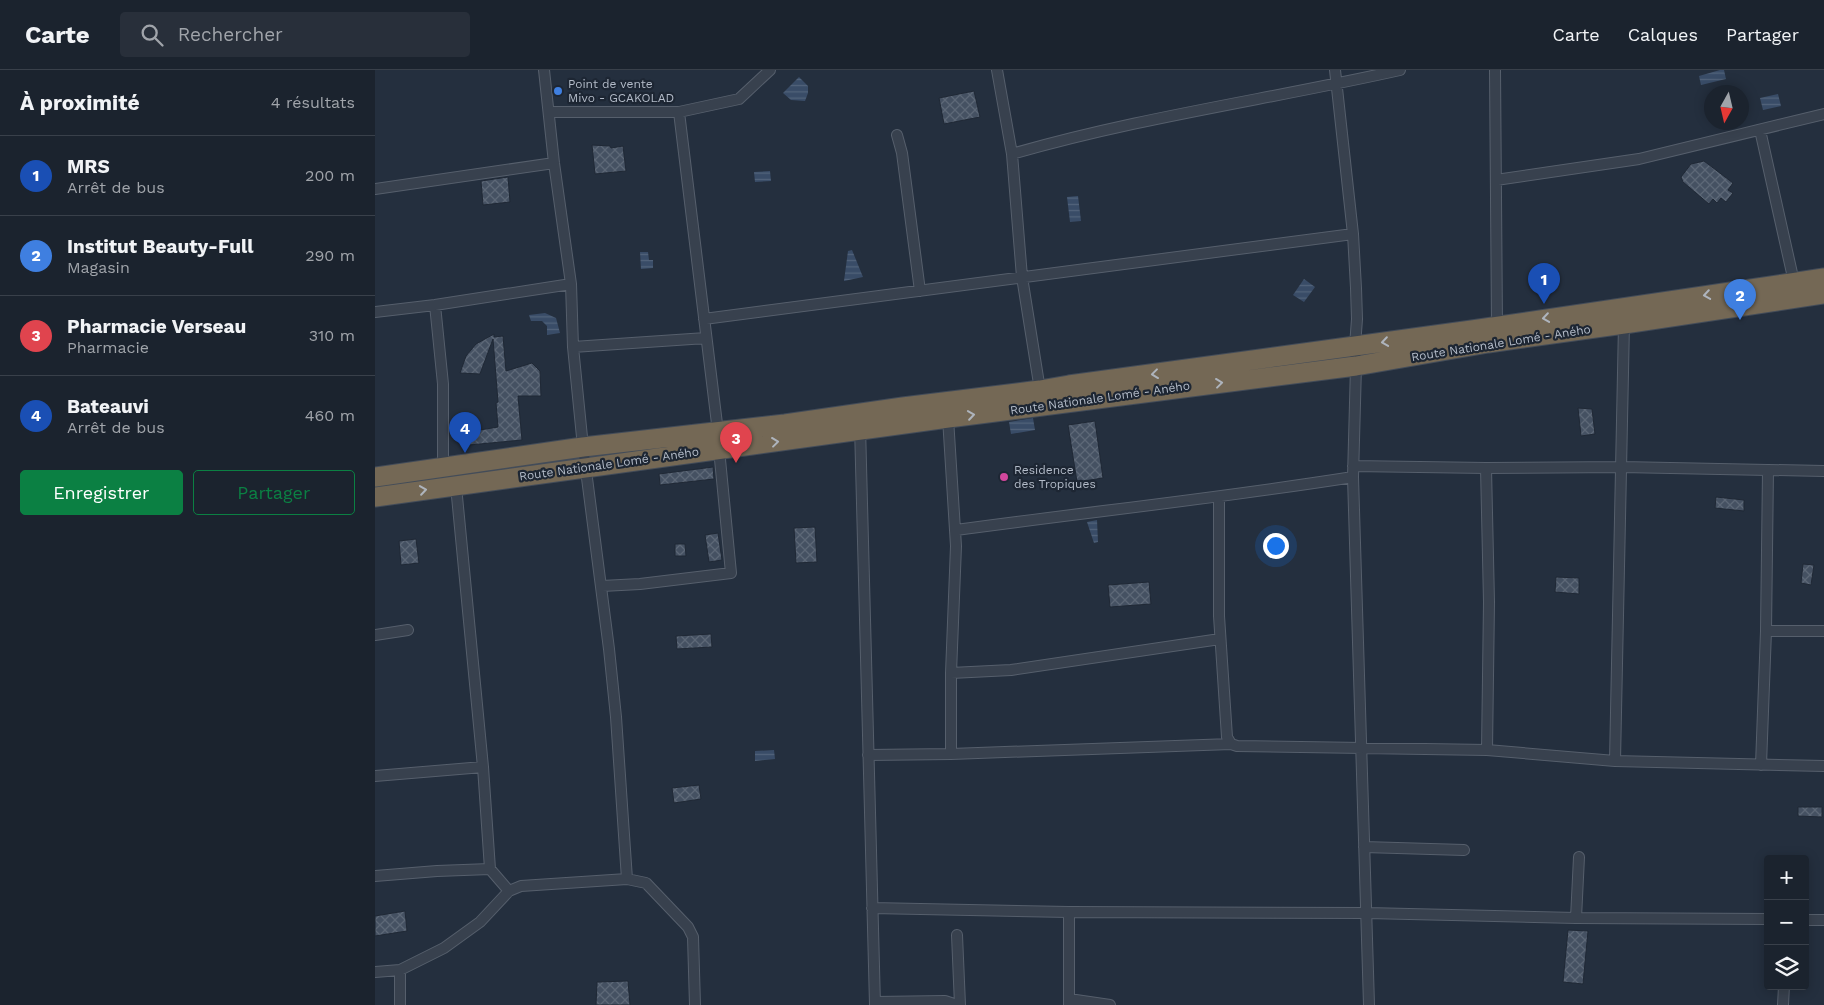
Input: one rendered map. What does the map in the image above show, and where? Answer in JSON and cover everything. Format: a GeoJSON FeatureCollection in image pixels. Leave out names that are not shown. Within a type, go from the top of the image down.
{"type":"FeatureCollection","features":[{"type":"Feature","properties":{"kind":"highway","name":"Route Nationale Lomé - Aného"},"geometry":{"type":"LineString","coordinates":[[375,496],[586,467],[718,441],[860,421],[1069,385],[1355,346],[1824,278]]}},
{"type":"Feature","properties":{"kind":"highway","name":"Route Nationale Lomé - Aného"},"geometry":{"type":"LineString","coordinates":[[860,421],[948,418],[1356,366],[1488,343],[1824,294]]}},
{"type":"Feature","properties":{"kind":"highway","name":"Route Nationale Lomé - Aného"},"geometry":{"type":"LineString","coordinates":[[375,477],[583,447],[718,441]]}},
{"type":"Feature","properties":{"kind":"street"},"geometry":{"type":"LineString","coordinates":[[544,70],[554,163],[571,284],[573,346],[583,447],[602,586],[616,717],[627,879]]}},
{"type":"Feature","properties":{"kind":"street"},"geometry":{"type":"LineString","coordinates":[[549,112],[679,112],[739,99],[770,70]]}},
{"type":"Feature","properties":{"kind":"street"},"geometry":{"type":"LineString","coordinates":[[997,70],[1012,154],[1022,277],[1040,390]]}},
{"type":"Feature","properties":{"kind":"street"},"geometry":{"type":"LineString","coordinates":[[1335,70],[1353,234],[1357,319],[1353,472],[1369,1005]]}},
{"type":"Feature","properties":{"kind":"street"},"geometry":{"type":"LineString","coordinates":[[1012,154],[1166,116],[1337,84],[1400,70]]}},
{"type":"Feature","properties":{"kind":"street"},"geometry":{"type":"LineString","coordinates":[[1495,70],[1497,325]]}},
{"type":"Feature","properties":{"kind":"street"},"geometry":{"type":"LineString","coordinates":[[602,586],[640,584],[731,573],[718,441],[679,112]]}},
{"type":"Feature","properties":{"kind":"street"},"geometry":{"type":"LineString","coordinates":[[1496,180],[1639,159],[1824,114]]}},
{"type":"Feature","properties":{"kind":"street"},"geometry":{"type":"LineString","coordinates":[[1760,130],[1793,282]]}},
{"type":"Feature","properties":{"kind":"street"},"geometry":{"type":"LineString","coordinates":[[897,135],[902,153],[919,291]]}},
{"type":"Feature","properties":{"kind":"street"},"geometry":{"type":"LineString","coordinates":[[375,189],[554,163]]}},
{"type":"Feature","properties":{"kind":"street"},"geometry":{"type":"LineString","coordinates":[[704,319],[1353,234]]}},
{"type":"Feature","properties":{"kind":"street"},"geometry":{"type":"LineString","coordinates":[[375,312],[435,305],[571,284]]}},
{"type":"Feature","properties":{"kind":"street"},"geometry":{"type":"LineString","coordinates":[[435,305],[443,384],[443,468]]}},
{"type":"Feature","properties":{"kind":"street"},"geometry":{"type":"LineString","coordinates":[[1615,761],[1624,324]]}},
{"type":"Feature","properties":{"kind":"street"},"geometry":{"type":"LineString","coordinates":[[573,346],[706,338]]}},
{"type":"Feature","properties":{"kind":"street"},"geometry":{"type":"LineString","coordinates":[[948,418],[956,530],[951,673],[951,754]]}},
{"type":"Feature","properties":{"kind":"street"},"geometry":{"type":"LineString","coordinates":[[860,421],[867,755],[875,1004],[945,1001],[958,1005],[957,935]]}},
{"type":"Feature","properties":{"kind":"street"},"geometry":{"type":"LineString","coordinates":[[956,530],[1122,508],[1219,498],[1353,472],[1486,468],[1622,467],[1824,471]]}},
{"type":"Feature","properties":{"kind":"street"},"geometry":{"type":"LineString","coordinates":[[1486,468],[1489,602],[1487,750]]}},
{"type":"Feature","properties":{"kind":"street"},"geometry":{"type":"LineString","coordinates":[[1761,765],[1768,470]]}},
{"type":"Feature","properties":{"kind":"street"},"geometry":{"type":"LineString","coordinates":[[456,486],[483,767],[490,869],[509,891]]}},
{"type":"Feature","properties":{"kind":"street"},"geometry":{"type":"LineString","coordinates":[[1219,498],[1220,639],[1227,737],[1231,744]]}},
{"type":"Feature","properties":{"kind":"street"},"geometry":{"type":"LineString","coordinates":[[375,634],[408,630]]}},
{"type":"Feature","properties":{"kind":"street"},"geometry":{"type":"LineString","coordinates":[[1765,630],[1824,631]]}},
{"type":"Feature","properties":{"kind":"street"},"geometry":{"type":"LineString","coordinates":[[951,673],[1011,670],[1220,639]]}},
{"type":"Feature","properties":{"kind":"street"},"geometry":{"type":"LineString","coordinates":[[867,755],[951,754],[1231,744],[1237,746],[1487,750],[1615,761],[1824,766]]}},
{"type":"Feature","properties":{"kind":"street"},"geometry":{"type":"LineString","coordinates":[[375,776],[483,767]]}},
{"type":"Feature","properties":{"kind":"street"},"geometry":{"type":"LineString","coordinates":[[1364,847],[1464,850]]}},
{"type":"Feature","properties":{"kind":"street"},"geometry":{"type":"LineString","coordinates":[[1575,918],[1579,857]]}},
{"type":"Feature","properties":{"kind":"street"},"geometry":{"type":"LineString","coordinates":[[375,876],[490,869]]}},
{"type":"Feature","properties":{"kind":"street"},"geometry":{"type":"LineString","coordinates":[[375,972],[400,970],[444,948],[480,922],[509,891],[521,886],[627,879],[646,884],[687,927],[693,937],[695,1005]]}},
{"type":"Feature","properties":{"kind":"street"},"geometry":{"type":"LineString","coordinates":[[872,908],[1069,912],[1764,919]]}},
{"type":"Feature","properties":{"kind":"street"},"geometry":{"type":"LineString","coordinates":[[1069,912],[1069,1002],[1110,1005]]}},
{"type":"Feature","properties":{"kind":"street"},"geometry":{"type":"LineString","coordinates":[[1809,920],[1824,920]]}},
{"type":"Feature","properties":{"kind":"street"},"geometry":{"type":"LineString","coordinates":[[400,970],[400,1005]]}},
{"type":"Feature","properties":{"kind":"street"},"geometry":{"type":"LineString","coordinates":[[1783,1005],[1784,990]]}},
{"type":"Feature","properties":{"kind":"water"},"geometry":{"type":"Polygon","coordinates":[[[1724,70],[1726,79],[1701,85],[1699,76],[1724,70]]]}},
{"type":"Feature","properties":{"kind":"water"},"geometry":{"type":"Polygon","coordinates":[[[799,77],[808,86],[805,101],[791,100],[783,93],[799,77]]]}},
{"type":"Feature","properties":{"kind":"water"},"geometry":{"type":"Polygon","coordinates":[[[1778,94],[1781,106],[1763,110],[1760,98],[1778,94]]]}},
{"type":"Feature","properties":{"kind":"water"},"geometry":{"type":"Polygon","coordinates":[[[770,171],[771,181],[755,182],[754,172],[770,171]]]}},
{"type":"Feature","properties":{"kind":"water"},"geometry":{"type":"Polygon","coordinates":[[[1078,196],[1081,221],[1070,222],[1067,197],[1078,196]]]}},
{"type":"Feature","properties":{"kind":"water"},"geometry":{"type":"Polygon","coordinates":[[[852,250],[863,277],[844,281],[848,251],[852,250]]]}},
{"type":"Feature","properties":{"kind":"water"},"geometry":{"type":"Polygon","coordinates":[[[640,252],[648,252],[649,260],[653,260],[653,268],[641,269],[640,252]]]}},
{"type":"Feature","properties":{"kind":"water"},"geometry":{"type":"Polygon","coordinates":[[[1304,279],[1315,287],[1304,302],[1293,295],[1304,279]]]}},
{"type":"Feature","properties":{"kind":"water"},"geometry":{"type":"Polygon","coordinates":[[[545,313],[556,318],[560,333],[547,335],[547,326],[542,321],[531,321],[529,315],[545,313]]]}},
{"type":"Feature","properties":{"kind":"water"},"geometry":{"type":"Polygon","coordinates":[[[1033,418],[1035,430],[1011,434],[1009,422],[1033,418]]]}},
{"type":"Feature","properties":{"kind":"water"},"geometry":{"type":"Polygon","coordinates":[[[1097,520],[1098,542],[1094,543],[1087,522],[1097,520]]]}},
{"type":"Feature","properties":{"kind":"water"},"geometry":{"type":"Polygon","coordinates":[[[774,750],[775,759],[755,761],[755,751],[774,750]]]}},
{"type":"Feature","properties":{"kind":"building"},"geometry":{"type":"Polygon","coordinates":[[[974,91],[980,117],[944,124],[939,98],[974,91]]]}},
{"type":"Feature","properties":{"kind":"building"},"geometry":{"type":"Polygon","coordinates":[[[592,145],[610,146],[611,148],[623,146],[626,171],[595,174],[592,145]]]}},
{"type":"Feature","properties":{"kind":"building"},"geometry":{"type":"Polygon","coordinates":[[[1704,161],[1733,183],[1728,190],[1733,193],[1726,202],[1721,198],[1717,203],[1713,199],[1709,204],[1683,182],[1681,177],[1691,164],[1704,161]]]}},
{"type":"Feature","properties":{"kind":"building"},"geometry":{"type":"Polygon","coordinates":[[[508,177],[510,202],[483,205],[481,181],[508,177]]]}},
{"type":"Feature","properties":{"kind":"building"},"geometry":{"type":"Polygon","coordinates":[[[494,334],[494,337],[503,336],[506,371],[532,363],[540,371],[541,396],[518,396],[522,440],[469,445],[468,432],[498,427],[493,339],[480,374],[460,373],[466,356],[476,344],[494,334]]]}},
{"type":"Feature","properties":{"kind":"building"},"geometry":{"type":"Polygon","coordinates":[[[1578,408],[1592,409],[1595,434],[1581,436],[1578,408]]]}},
{"type":"Feature","properties":{"kind":"building"},"geometry":{"type":"Polygon","coordinates":[[[1095,421],[1103,478],[1077,482],[1068,425],[1095,421]]]}},
{"type":"Feature","properties":{"kind":"building"},"geometry":{"type":"Polygon","coordinates":[[[713,467],[714,479],[660,485],[659,474],[713,467]]]}},
{"type":"Feature","properties":{"kind":"building"},"geometry":{"type":"Polygon","coordinates":[[[1716,497],[1744,500],[1744,511],[1715,508],[1716,497]]]}},
{"type":"Feature","properties":{"kind":"building"},"geometry":{"type":"Polygon","coordinates":[[[815,527],[817,562],[796,563],[794,528],[815,527]]]}},
{"type":"Feature","properties":{"kind":"building"},"geometry":{"type":"Polygon","coordinates":[[[718,533],[722,560],[709,562],[705,535],[718,533]]]}},
{"type":"Feature","properties":{"kind":"building"},"geometry":{"type":"Polygon","coordinates":[[[416,539],[419,563],[401,565],[399,541],[416,539]]]}},
{"type":"Feature","properties":{"kind":"building"},"geometry":{"type":"Polygon","coordinates":[[[675,544],[685,544],[686,556],[675,556],[675,544]]]}},
{"type":"Feature","properties":{"kind":"building"},"geometry":{"type":"Polygon","coordinates":[[[1803,564],[1814,565],[1811,585],[1801,583],[1803,564]]]}},
{"type":"Feature","properties":{"kind":"building"},"geometry":{"type":"Polygon","coordinates":[[[1556,577],[1579,578],[1579,594],[1555,592],[1556,577]]]}},
{"type":"Feature","properties":{"kind":"building"},"geometry":{"type":"Polygon","coordinates":[[[1149,582],[1151,604],[1110,607],[1108,585],[1149,582]]]}},
{"type":"Feature","properties":{"kind":"building"},"geometry":{"type":"Polygon","coordinates":[[[711,634],[712,647],[677,649],[676,636],[711,634]]]}},
{"type":"Feature","properties":{"kind":"building"},"geometry":{"type":"Polygon","coordinates":[[[699,785],[701,799],[674,803],[672,788],[699,785]]]}},
{"type":"Feature","properties":{"kind":"building"},"geometry":{"type":"Polygon","coordinates":[[[1798,807],[1822,807],[1822,817],[1798,816],[1798,807]]]}},
{"type":"Feature","properties":{"kind":"building"},"geometry":{"type":"Polygon","coordinates":[[[405,911],[407,931],[375,936],[375,916],[405,911]]]}},
{"type":"Feature","properties":{"kind":"building"},"geometry":{"type":"Polygon","coordinates":[[[1568,930],[1588,931],[1583,984],[1563,982],[1568,930]]]}},
{"type":"Feature","properties":{"kind":"building"},"geometry":{"type":"Polygon","coordinates":[[[628,981],[630,1005],[596,1005],[597,982],[628,981]]]}},
{"type":"Feature","properties":{"kind":"place","name":"Point de vente Mivo - GCAKOLAD"},"geometry":{"type":"Point","coordinates":[558,91]}},
{"type":"Feature","properties":{"kind":"place","name":"MRS"},"geometry":{"type":"Point","coordinates":[1544,304]}},
{"type":"Feature","properties":{"kind":"place","name":"Institut Beauty-Full"},"geometry":{"type":"Point","coordinates":[1740,320]}},
{"type":"Feature","properties":{"kind":"place","name":"Bateauvi"},"geometry":{"type":"Point","coordinates":[465,453]}},
{"type":"Feature","properties":{"kind":"place","name":"Pharmacie Verseau"},"geometry":{"type":"Point","coordinates":[736,463]}},
{"type":"Feature","properties":{"kind":"place","name":"Residence des Tropiques"},"geometry":{"type":"Point","coordinates":[1004,477]}}]}
